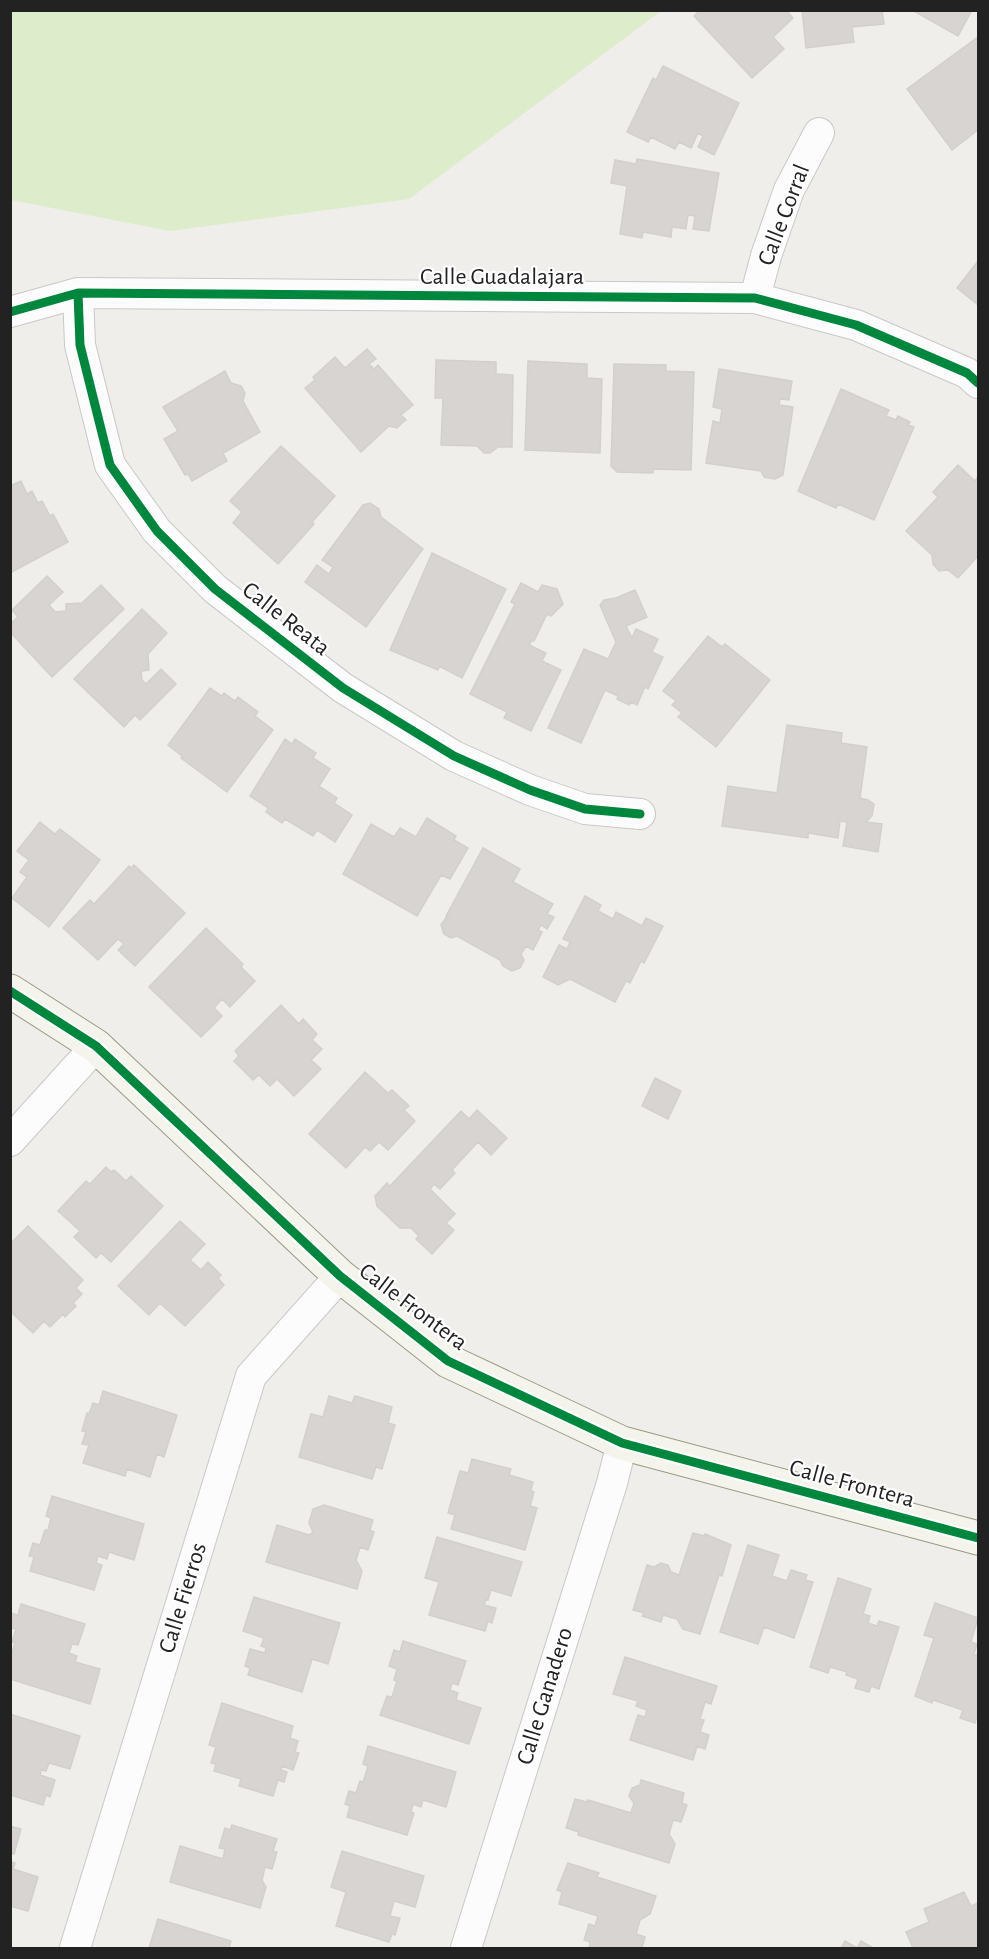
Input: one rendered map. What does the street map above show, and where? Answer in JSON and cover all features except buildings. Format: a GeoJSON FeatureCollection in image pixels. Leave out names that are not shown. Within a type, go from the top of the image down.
{"type":"FeatureCollection","features":[{"type":"Feature","properties":{"kind":"street","name":"Calle Corral"},"geometry":{"type":"LineString","coordinates":[[755,298],[766,256],[789,190],[819,133]]}},
{"type":"Feature","properties":{"kind":"street","name":"Calle Guadalajara"},"geometry":{"type":"LineString","coordinates":[[10,312],[78,293],[755,298],[856,325],[967,373],[978,383]]}},
{"type":"Feature","properties":{"kind":"street","name":"Calle Reata"},"geometry":{"type":"LineString","coordinates":[[78,293],[80,345],[110,465],[157,531],[215,589],[344,687],[454,756],[530,790],[585,809],[640,814]]}},
{"type":"Feature","properties":{"kind":"street","name":"Calle Frontera"},"geometry":{"type":"LineString","coordinates":[[10,992],[96,1046],[340,1276],[448,1361],[622,1443],[978,1538]]}},
{"type":"Feature","properties":{"kind":"street"},"geometry":{"type":"LineString","coordinates":[[10,1141],[96,1046]]}},
{"type":"Feature","properties":{"kind":"street","name":"Calle Fierros"},"geometry":{"type":"LineString","coordinates":[[75,1948],[251,1376],[340,1276]]}},
{"type":"Feature","properties":{"kind":"street","name":"Calle Ganadero"},"geometry":{"type":"LineString","coordinates":[[466,1948],[612,1483],[622,1443]]}},
{"type":"Feature","properties":{"kind":"green space"},"geometry":{"type":"Polygon","coordinates":[[[10,11],[661,11],[409,199],[170,231],[11,200],[10,11]]]}},
{"type":"Feature","properties":{"kind":"cycle path"},"geometry":{"type":"LineString","coordinates":[[78,293],[80,345],[110,465],[157,531],[215,589],[343,688],[454,756],[530,790],[585,809],[640,814]]}},
{"type":"Feature","properties":{"kind":"cycle path"},"geometry":{"type":"LineString","coordinates":[[10,312],[78,293],[755,298],[856,325],[967,373],[978,383]]}},
{"type":"Feature","properties":{"kind":"cycle path"},"geometry":{"type":"LineString","coordinates":[[10,991],[96,1046],[340,1276],[448,1361],[622,1443],[978,1538]]}}]}
